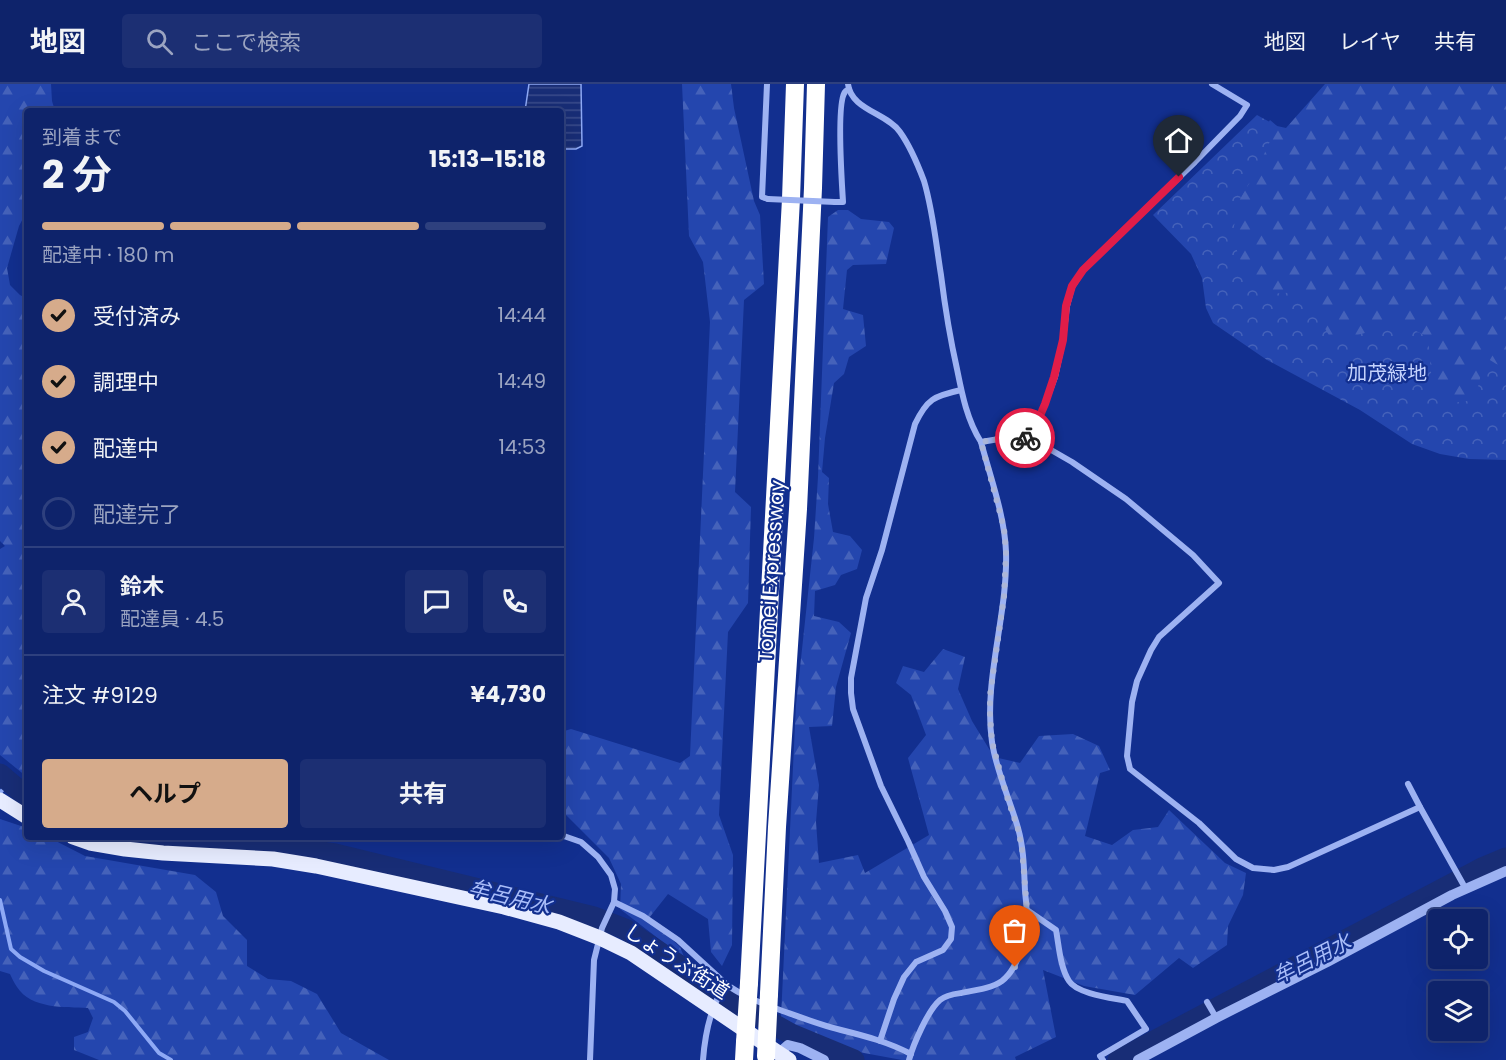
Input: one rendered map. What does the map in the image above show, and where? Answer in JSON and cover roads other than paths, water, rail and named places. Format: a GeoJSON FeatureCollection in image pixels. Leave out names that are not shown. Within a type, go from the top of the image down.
{"type":"FeatureCollection","features":[{"type":"Feature","properties":{"kind":"highway","name":"Tomei Expressway"},"geometry":{"type":"LineString","coordinates":[[745,1051],[791,199],[795,84]]}},
{"type":"Feature","properties":{"kind":"highway","name":"Tomei Expressway"},"geometry":{"type":"LineString","coordinates":[[775,1057],[769,994],[778,804],[798,509],[817,87]]}},
{"type":"Feature","properties":{"kind":"main road"},"geometry":{"type":"LineString","coordinates":[[2,802],[24,815]]}},
{"type":"Feature","properties":{"kind":"main road","name":"しょうぶ街道"},"geometry":{"type":"LineString","coordinates":[[82,840],[125,849],[273,859],[316,866],[504,907],[601,933],[715,1004],[775,1057]]}},
{"type":"Feature","properties":{"kind":"street"},"geometry":{"type":"LineString","coordinates":[[767,84],[762,197],[835,202],[843,202],[840,123],[842,100],[849,86]]}},
{"type":"Feature","properties":{"kind":"street"},"geometry":{"type":"LineString","coordinates":[[1030,439],[1054,377],[1063,340],[1066,306],[1072,286],[1083,270],[1195,162],[1240,116],[1247,105],[1212,84]]}},
{"type":"Feature","properties":{"kind":"street"},"geometry":{"type":"LineString","coordinates":[[614,902],[643,916],[678,940],[696,955],[724,986],[790,1014],[880,1041],[910,1057],[928,1015],[939,1000],[951,994],[992,987],[1004,981],[1015,967],[1024,942],[1027,910],[1022,849],[992,742],[990,695],[1002,612],[1006,552],[1004,528],[981,442],[971,424],[961,390],[947,324],[933,221],[923,180],[900,130],[860,104],[853,97],[849,86]]}},
{"type":"Feature","properties":{"kind":"street"},"geometry":{"type":"LineString","coordinates":[[880,1041],[904,977],[916,962],[943,950],[951,939],[952,927],[924,877],[881,786],[853,709],[851,678],[866,598],[882,550],[915,424],[922,410],[935,397],[961,390]]}},
{"type":"Feature","properties":{"kind":"street"},"geometry":{"type":"LineString","coordinates":[[981,442],[1011,437],[1040,442],[1126,499],[1193,555],[1219,583],[1159,637],[1151,650],[1137,681],[1132,702],[1127,756],[1130,769],[1199,823],[1236,859],[1253,868],[1274,870],[1288,867],[1420,807]]}},
{"type":"Feature","properties":{"kind":"street"},"geometry":{"type":"LineString","coordinates":[[1408,784],[1462,884]]}},
{"type":"Feature","properties":{"kind":"street"},"geometry":{"type":"LineString","coordinates":[[564,836],[581,842],[598,856],[611,875],[615,889],[614,902],[601,933],[594,960],[590,1060]]}},
{"type":"Feature","properties":{"kind":"street"},"geometry":{"type":"LineString","coordinates":[[1138,1060],[1452,895],[1506,871]]}},
{"type":"Feature","properties":{"kind":"street"},"geometry":{"type":"LineString","coordinates":[[1027,910],[1056,930],[1064,969],[1070,984],[1086,992],[1127,1001],[1146,1029],[1100,1056],[1102,1059]]}},
{"type":"Feature","properties":{"kind":"street"},"geometry":{"type":"LineString","coordinates":[[703,1060],[705,1038],[715,1004],[724,986]]}},
{"type":"Feature","properties":{"kind":"street"},"geometry":{"type":"LineString","coordinates":[[1207,1002],[1214,1014]]}},
{"type":"Feature","properties":{"kind":"street"},"geometry":{"type":"LineString","coordinates":[[775,1057],[788,1045],[800,1048],[824,1060]]}},
{"type":"Feature","properties":{"kind":"waterway","name":"牟呂用水"},"geometry":{"type":"LineString","coordinates":[[0,774],[24,794]]}},
{"type":"Feature","properties":{"kind":"waterway"},"geometry":{"type":"LineString","coordinates":[[0,793],[9,781]]}},
{"type":"Feature","properties":{"kind":"waterway","name":"牟呂用水"},"geometry":{"type":"LineString","coordinates":[[158,840],[281,846],[335,854],[594,917],[625,929],[731,1000],[791,1034],[854,1060]]}},
{"type":"Feature","properties":{"kind":"waterway","name":"牟呂用水"},"geometry":{"type":"LineString","coordinates":[[1118,1060],[1482,868],[1506,858]]}},
{"type":"Feature","properties":{"kind":"waterway"},"geometry":{"type":"LineString","coordinates":[[0,900],[11,949],[44,971],[114,1002],[125,1011],[159,1053],[171,1060]]}},
{"type":"Feature","properties":{"kind":"park label","name":"加茂緑地"},"geometry":{"type":"Point","coordinates":[1387,373]}}]}
